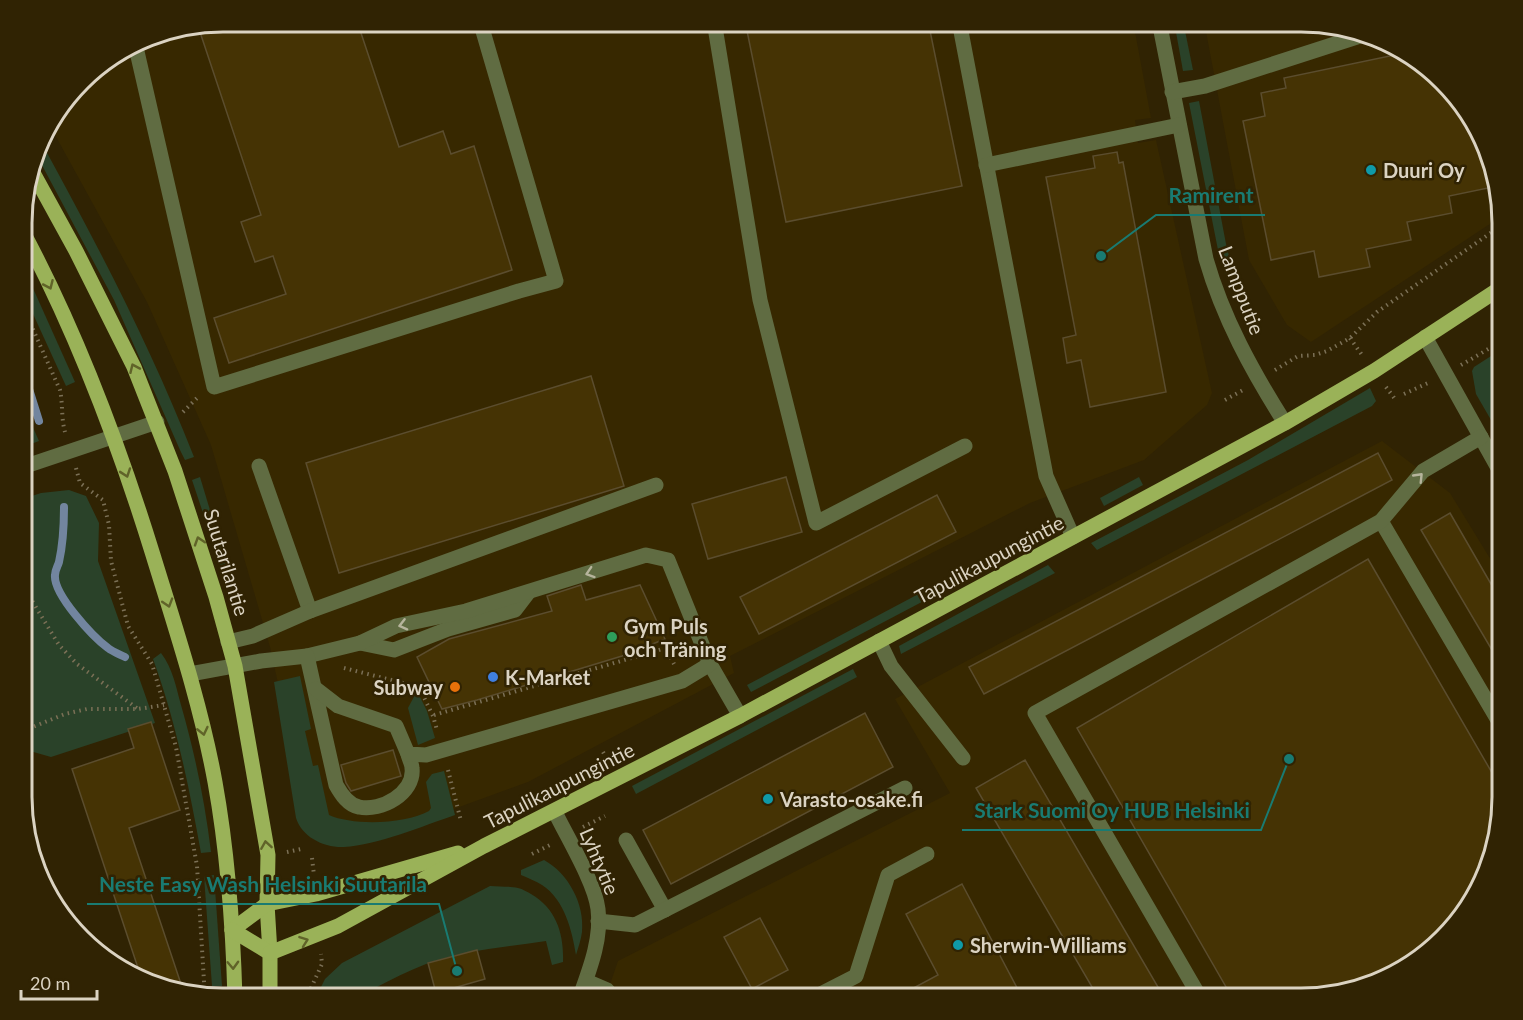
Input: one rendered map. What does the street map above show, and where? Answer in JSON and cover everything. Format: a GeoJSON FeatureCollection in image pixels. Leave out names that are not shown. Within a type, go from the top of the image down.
{"type":"FeatureCollection","features":[{"type":"Feature","properties":{"kind":"main road","name":"Suutarilantie"},"geometry":{"type":"LineString","coordinates":[[37,180],[134,367],[157,422],[186,502],[235,666],[268,855],[270,988]]}},
{"type":"Feature","properties":{"kind":"main road"},"geometry":{"type":"LineString","coordinates":[[32,249],[96,391],[114,438],[190,675],[215,781],[227,861],[235,988]]}},
{"type":"Feature","properties":{"kind":"main road","name":"Tapulikaupungintie"},"geometry":{"type":"LineString","coordinates":[[270,953],[338,926],[484,846],[555,812],[740,716],[1285,423],[1374,370],[1491,294]]}},
{"type":"Feature","properties":{"kind":"main road","name":"Tapulikaupungintie"},"geometry":{"type":"LineString","coordinates":[[232,930],[267,904],[316,894],[484,846]]}},
{"type":"Feature","properties":{"kind":"main road"},"geometry":{"type":"LineString","coordinates":[[232,930],[270,953]]}},
{"type":"Feature","properties":{"kind":"street"},"geometry":{"type":"LineString","coordinates":[[137,52],[214,387],[556,281],[483,32]]}},
{"type":"Feature","properties":{"kind":"street"},"geometry":{"type":"LineString","coordinates":[[716,32],[760,300],[816,523],[965,446]]}},
{"type":"Feature","properties":{"kind":"street"},"geometry":{"type":"LineString","coordinates":[[961,32],[1046,476],[1073,537]]}},
{"type":"Feature","properties":{"kind":"street","name":"Lampputie"},"geometry":{"type":"LineString","coordinates":[[1161,32],[1211,279],[1231,328],[1258,381],[1285,423]]}},
{"type":"Feature","properties":{"kind":"street"},"geometry":{"type":"LineString","coordinates":[[1173,92],[1205,86],[1352,39]]}},
{"type":"Feature","properties":{"kind":"street"},"geometry":{"type":"LineString","coordinates":[[986,165],[1179,125]]}},
{"type":"Feature","properties":{"kind":"street"},"geometry":{"type":"LineString","coordinates":[[1425,337],[1491,455]]}},
{"type":"Feature","properties":{"kind":"street"},"geometry":{"type":"LineString","coordinates":[[32,464],[157,422]]}},
{"type":"Feature","properties":{"kind":"street"},"geometry":{"type":"LineString","coordinates":[[1195,988],[1035,713],[1381,521],[1423,471],[1481,437]]}},
{"type":"Feature","properties":{"kind":"street"},"geometry":{"type":"LineString","coordinates":[[259,466],[310,611]]}},
{"type":"Feature","properties":{"kind":"street"},"geometry":{"type":"LineString","coordinates":[[228,642],[266,632],[310,611],[656,485]]}},
{"type":"Feature","properties":{"kind":"street"},"geometry":{"type":"LineString","coordinates":[[1381,521],[1491,708]]}},
{"type":"Feature","properties":{"kind":"street"},"geometry":{"type":"LineString","coordinates":[[190,675],[307,656],[360,644],[396,626],[466,611],[646,555],[668,560],[710,664],[740,716]]}},
{"type":"Feature","properties":{"kind":"street"},"geometry":{"type":"LineString","coordinates":[[360,644],[394,650],[448,629],[515,610],[528,593]]}},
{"type":"Feature","properties":{"kind":"street"},"geometry":{"type":"LineString","coordinates":[[448,629],[466,611]]}},
{"type":"Feature","properties":{"kind":"street"},"geometry":{"type":"LineString","coordinates":[[879,641],[891,666],[963,758]]}},
{"type":"Feature","properties":{"kind":"street"},"geometry":{"type":"LineString","coordinates":[[307,656],[336,785],[343,797],[357,807],[374,807],[394,801],[409,785],[412,769],[396,726],[338,706],[316,689]]}},
{"type":"Feature","properties":{"kind":"street"},"geometry":{"type":"LineString","coordinates":[[408,754],[426,755],[682,681],[710,664]]}},
{"type":"Feature","properties":{"kind":"street"},"geometry":{"type":"LineString","coordinates":[[598,921],[635,925],[905,788]]}},
{"type":"Feature","properties":{"kind":"street","name":"Lyhtytie"},"geometry":{"type":"LineString","coordinates":[[555,812],[595,894],[599,911],[594,955],[583,988]]}},
{"type":"Feature","properties":{"kind":"street"},"geometry":{"type":"LineString","coordinates":[[626,840],[665,910]]}},
{"type":"Feature","properties":{"kind":"street"},"geometry":{"type":"LineString","coordinates":[[832,988],[856,975],[888,874],[927,854]]}},
{"type":"Feature","properties":{"kind":"street"},"geometry":{"type":"LineString","coordinates":[[586,981],[602,988]]}},
{"type":"Feature","properties":{"kind":"path"},"geometry":{"type":"LineString","coordinates":[[1298,356],[1328,351],[1350,338],[1377,312],[1491,233]]}},
{"type":"Feature","properties":{"kind":"path"},"geometry":{"type":"LineString","coordinates":[[32,327],[60,390],[64,430]]}},
{"type":"Feature","properties":{"kind":"path"},"geometry":{"type":"LineString","coordinates":[[1469,361],[1491,348]]}},
{"type":"Feature","properties":{"kind":"path"},"geometry":{"type":"LineString","coordinates":[[80,483],[103,500],[109,525],[111,561],[128,626],[152,664],[176,747],[197,866],[205,987]]}},
{"type":"Feature","properties":{"kind":"path"},"geometry":{"type":"LineString","coordinates":[[32,601],[59,645],[138,709]]}},
{"type":"Feature","properties":{"kind":"path"},"geometry":{"type":"LineString","coordinates":[[433,716],[666,648],[682,681]]}},
{"type":"Feature","properties":{"kind":"path"},"geometry":{"type":"LineString","coordinates":[[32,727],[65,714],[87,709],[138,709],[164,705]]}},
{"type":"Feature","properties":{"kind":"path"},"geometry":{"type":"LineString","coordinates":[[311,988],[322,964]]}},
{"type":"Feature","properties":{"kind":"shaded area"},"geometry":{"type":"Polygon","coordinates":[[[223,32],[1135,32],[1151,118],[1135,120],[1138,143],[1156,140],[1212,393],[1207,405],[1144,460],[1030,503],[730,656],[734,673],[528,782],[429,818],[335,832],[298,774],[270,647],[211,445],[147,302],[54,133],[71,106],[97,79],[138,51],[173,38],[198,33],[223,32]]]}},
{"type":"Feature","properties":{"kind":"shaded area","name":"Duuri Oy"},"geometry":{"type":"Polygon","coordinates":[[[1206,32],[1325,33],[1373,46],[1396,57],[1426,79],[1444,97],[1466,127],[1485,173],[1490,198],[1491,223],[1311,342],[1287,325],[1249,260],[1206,32]]]}},
{"type":"Feature","properties":{"kind":"shaded area"},"geometry":{"type":"Polygon","coordinates":[[[1382,441],[1450,493],[1491,560],[1491,810],[1488,834],[1472,882],[1459,903],[1426,941],[1396,963],[1350,982],[1313,988],[609,988],[618,961],[950,793],[895,699],[1382,441]]]}},
{"type":"Feature","properties":{"kind":"green space"},"geometry":{"type":"Polygon","coordinates":[[[1176,32],[1185,32],[1193,70],[1183,71],[1176,32]]]}},
{"type":"Feature","properties":{"kind":"green space"},"geometry":{"type":"Polygon","coordinates":[[[1199,101],[1233,272],[1225,274],[1218,250],[1189,103],[1199,101]]]}},
{"type":"Feature","properties":{"kind":"green space"},"geometry":{"type":"Polygon","coordinates":[[[46,151],[122,296],[160,376],[194,457],[185,460],[114,300],[41,164],[46,151]]]}},
{"type":"Feature","properties":{"kind":"green space"},"geometry":{"type":"Polygon","coordinates":[[[32,286],[75,382],[66,386],[32,312],[32,286]]]}},
{"type":"Feature","properties":{"kind":"green space"},"geometry":{"type":"Polygon","coordinates":[[[1491,356],[1491,420],[1476,394],[1472,371],[1474,367],[1491,356]]]}},
{"type":"Feature","properties":{"kind":"green space"},"geometry":{"type":"Polygon","coordinates":[[[1370,388],[1376,401],[1372,406],[1097,550],[1091,543],[1248,460],[1370,388]]]}},
{"type":"Feature","properties":{"kind":"green space"},"geometry":{"type":"Polygon","coordinates":[[[32,425],[39,441],[32,444],[32,425]]]}},
{"type":"Feature","properties":{"kind":"green space"},"geometry":{"type":"Polygon","coordinates":[[[200,477],[235,593],[230,594],[192,480],[200,477]]]}},
{"type":"Feature","properties":{"kind":"green space"},"geometry":{"type":"Polygon","coordinates":[[[1139,477],[1143,485],[1104,506],[1100,498],[1139,477]]]}},
{"type":"Feature","properties":{"kind":"green space"},"geometry":{"type":"Polygon","coordinates":[[[69,490],[86,496],[99,523],[98,561],[155,723],[51,757],[32,752],[32,496],[69,490]]]}},
{"type":"Feature","properties":{"kind":"green space"},"geometry":{"type":"Polygon","coordinates":[[[1028,536],[1032,544],[751,692],[747,685],[1028,536]]]}},
{"type":"Feature","properties":{"kind":"green space"},"geometry":{"type":"Polygon","coordinates":[[[1048,565],[1055,573],[901,654],[899,646],[1048,565]]]}},
{"type":"Feature","properties":{"kind":"green space"},"geometry":{"type":"Polygon","coordinates":[[[161,653],[174,678],[191,742],[203,796],[211,852],[201,853],[181,755],[169,707],[153,659],[161,653]]]}},
{"type":"Feature","properties":{"kind":"green space"},"geometry":{"type":"Polygon","coordinates":[[[853,669],[857,677],[636,794],[632,786],[853,669]]]}},
{"type":"Feature","properties":{"kind":"green space"},"geometry":{"type":"Polygon","coordinates":[[[300,676],[311,729],[305,731],[313,766],[318,765],[329,815],[352,821],[379,822],[407,819],[419,815],[431,808],[426,782],[432,774],[444,771],[455,815],[357,846],[329,846],[303,831],[296,818],[274,682],[300,676]]]}},
{"type":"Feature","properties":{"kind":"green space"},"geometry":{"type":"Polygon","coordinates":[[[417,691],[427,711],[435,738],[418,745],[408,708],[417,691]]]}},
{"type":"Feature","properties":{"kind":"green space"},"geometry":{"type":"Polygon","coordinates":[[[596,763],[600,771],[505,821],[501,813],[596,763]]]}},
{"type":"Feature","properties":{"kind":"green space"},"geometry":{"type":"Polygon","coordinates":[[[544,860],[567,881],[578,900],[582,932],[576,955],[570,926],[562,907],[550,891],[521,875],[521,870],[544,860]]]}},
{"type":"Feature","properties":{"kind":"green space"},"geometry":{"type":"Polygon","coordinates":[[[214,875],[222,986],[212,986],[204,876],[214,875]]]}},
{"type":"Feature","properties":{"kind":"green space"},"geometry":{"type":"Polygon","coordinates":[[[490,886],[522,889],[547,907],[560,933],[563,962],[552,965],[546,941],[470,952],[440,959],[375,988],[320,988],[325,979],[342,963],[490,886]]]}},
{"type":"Feature","properties":{"kind":"building"},"geometry":{"type":"Polygon","coordinates":[[[361,32],[399,147],[443,131],[451,154],[474,146],[512,270],[229,363],[214,318],[286,294],[273,256],[255,262],[241,222],[261,215],[200,33],[361,32]]]}},
{"type":"Feature","properties":{"kind":"building"},"geometry":{"type":"Polygon","coordinates":[[[747,32],[930,32],[962,186],[786,222],[747,32]]]}},
{"type":"Feature","properties":{"kind":"building","name":"Duuri Oy"},"geometry":{"type":"Polygon","coordinates":[[[1393,55],[1396,57],[1426,79],[1459,117],[1477,150],[1488,188],[1449,196],[1452,213],[1407,222],[1411,240],[1366,249],[1370,267],[1319,277],[1314,251],[1271,260],[1243,121],[1265,116],[1261,93],[1286,88],[1284,78],[1393,55]]]}},
{"type":"Feature","properties":{"kind":"building"},"geometry":{"type":"Polygon","coordinates":[[[1117,152],[1119,163],[1123,162],[1166,392],[1090,407],[1081,360],[1067,363],[1063,338],[1076,335],[1046,177],[1095,168],[1093,156],[1117,152]]]}},
{"type":"Feature","properties":{"kind":"building"},"geometry":{"type":"Polygon","coordinates":[[[591,376],[624,486],[339,573],[306,463],[591,376]]]}},
{"type":"Feature","properties":{"kind":"building"},"geometry":{"type":"Polygon","coordinates":[[[1378,453],[1392,480],[984,694],[969,667],[1378,453]]]}},
{"type":"Feature","properties":{"kind":"building"},"geometry":{"type":"Polygon","coordinates":[[[786,477],[802,532],[708,559],[692,504],[786,477]]]}},
{"type":"Feature","properties":{"kind":"building"},"geometry":{"type":"Polygon","coordinates":[[[937,495],[956,532],[759,634],[740,597],[937,495]]]}},
{"type":"Feature","properties":{"kind":"building"},"geometry":{"type":"Polygon","coordinates":[[[1450,513],[1491,584],[1491,648],[1421,530],[1450,513]]]}},
{"type":"Feature","properties":{"kind":"building"},"geometry":{"type":"Polygon","coordinates":[[[1368,559],[1491,771],[1491,810],[1488,834],[1481,859],[1472,882],[1444,923],[1417,949],[1396,963],[1350,982],[1325,987],[1227,988],[1077,728],[1368,559]]]}},
{"type":"Feature","properties":{"kind":"building"},"geometry":{"type":"Polygon","coordinates":[[[581,585],[586,600],[640,585],[665,639],[622,656],[442,709],[417,657],[449,639],[552,611],[547,596],[581,585]]]}},
{"type":"Feature","properties":{"kind":"building","name":"Varasto-osake.fi"},"geometry":{"type":"Polygon","coordinates":[[[865,713],[893,767],[671,884],[643,830],[865,713]]]}},
{"type":"Feature","properties":{"kind":"building"},"geometry":{"type":"Polygon","coordinates":[[[151,722],[180,810],[129,828],[181,984],[138,969],[72,769],[134,748],[128,729],[151,722]]]}},
{"type":"Feature","properties":{"kind":"building"},"geometry":{"type":"Polygon","coordinates":[[[393,750],[401,776],[351,791],[341,765],[393,750]]]}},
{"type":"Feature","properties":{"kind":"building"},"geometry":{"type":"Polygon","coordinates":[[[1025,760],[1159,988],[1093,988],[976,788],[1025,760]]]}},
{"type":"Feature","properties":{"kind":"building","name":"Sherwin-Williams"},"geometry":{"type":"Polygon","coordinates":[[[962,884],[1017,988],[914,988],[938,975],[906,914],[962,884]]]}},
{"type":"Feature","properties":{"kind":"building"},"geometry":{"type":"Polygon","coordinates":[[[760,918],[788,970],[751,988],[724,937],[760,918]]]}},
{"type":"Feature","properties":{"kind":"building"},"geometry":{"type":"Polygon","coordinates":[[[477,950],[485,979],[454,988],[435,988],[428,963],[477,950]]]}},
{"type":"Feature","properties":{"kind":"waterway"},"geometry":{"type":"LineString","coordinates":[[32,399],[39,421]]}},
{"type":"Feature","properties":{"kind":"waterway"},"geometry":{"type":"LineString","coordinates":[[64,507],[61,548],[55,573],[60,593],[93,635],[108,648],[125,657]]}},
{"type":"Feature","properties":{"kind":"place","name":"Duuri Oy"},"geometry":{"type":"Point","coordinates":[1371,170]}},
{"type":"Feature","properties":{"kind":"place","name":"Ramirent"},"geometry":{"type":"Point","coordinates":[1101,256]}},
{"type":"Feature","properties":{"kind":"place","name":"Gym Puls och Träning"},"geometry":{"type":"Point","coordinates":[612,637]}},
{"type":"Feature","properties":{"kind":"place","name":"K-Market"},"geometry":{"type":"Point","coordinates":[493,677]}},
{"type":"Feature","properties":{"kind":"place","name":"Subway"},"geometry":{"type":"Point","coordinates":[455,687]}},
{"type":"Feature","properties":{"kind":"place","name":"Stark Suomi Oy HUB Helsinki"},"geometry":{"type":"Point","coordinates":[1289,759]}},
{"type":"Feature","properties":{"kind":"place","name":"Varasto-osake.fi"},"geometry":{"type":"Point","coordinates":[768,799]}},
{"type":"Feature","properties":{"kind":"place","name":"Sherwin-Williams"},"geometry":{"type":"Point","coordinates":[958,945]}},
{"type":"Feature","properties":{"kind":"place","name":"Neste Easy Wash Helsinki Suutarila"},"geometry":{"type":"Point","coordinates":[457,971]}}]}
